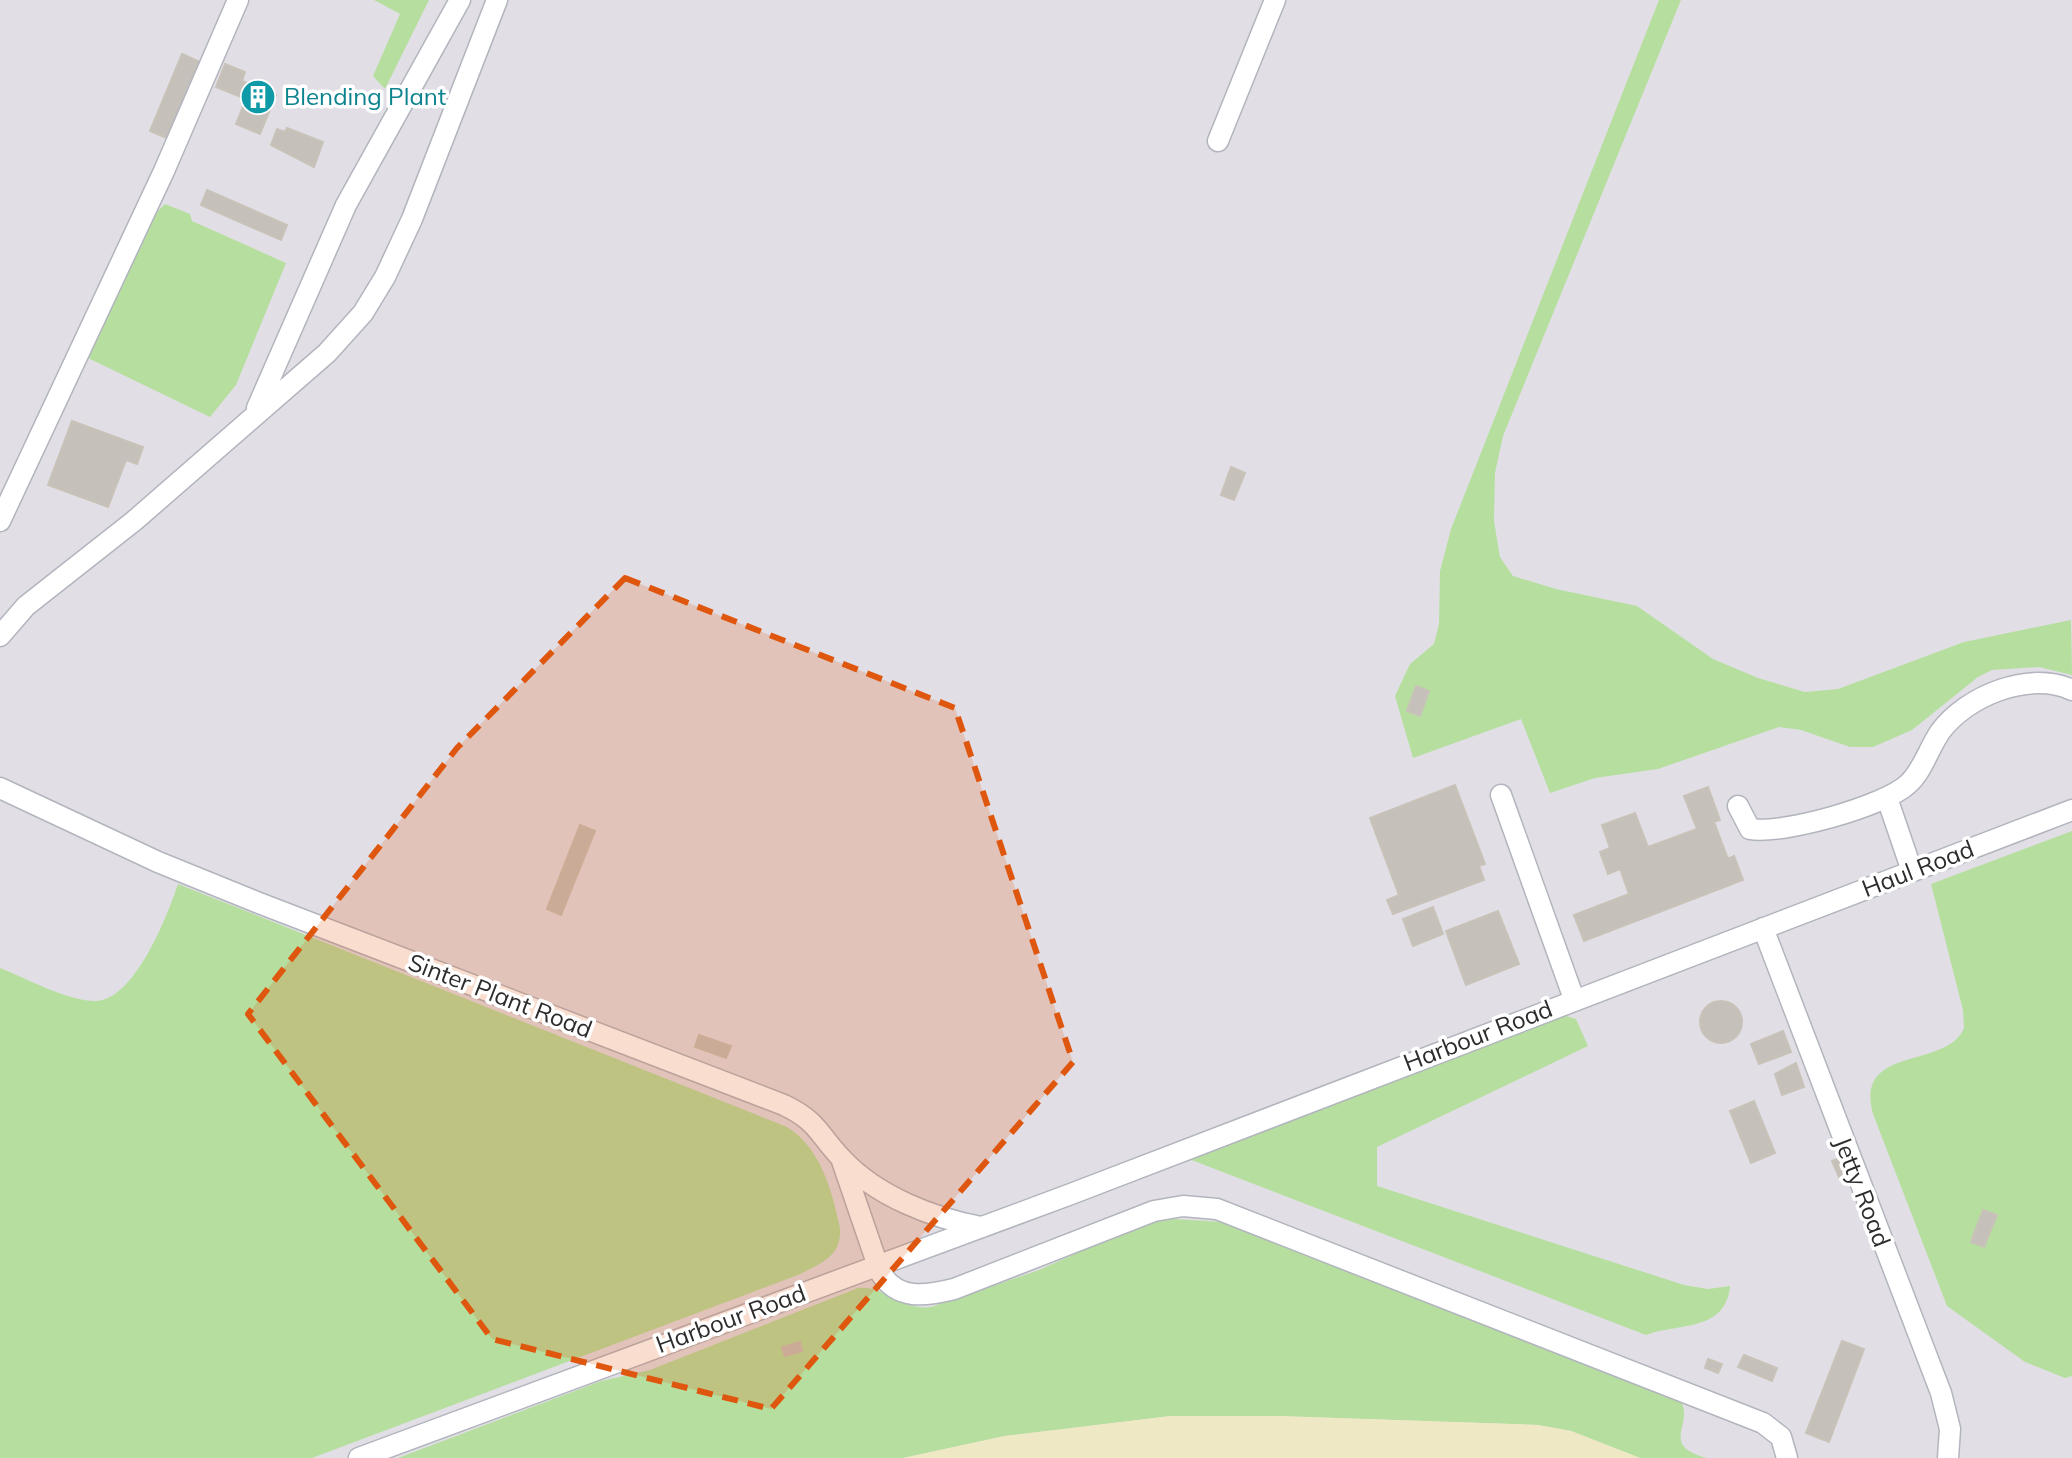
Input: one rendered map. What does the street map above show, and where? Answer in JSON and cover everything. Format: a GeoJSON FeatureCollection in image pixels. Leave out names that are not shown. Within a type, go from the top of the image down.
{"type":"FeatureCollection","features":[{"type":"Feature","properties":{"kind":"lane"},"geometry":{"type":"LineString","coordinates":[[0,521],[164,171],[238,0]]}},
{"type":"Feature","properties":{"kind":"lane"},"geometry":{"type":"LineString","coordinates":[[253,415],[286,349],[346,205],[460,0]]}},
{"type":"Feature","properties":{"kind":"lane"},"geometry":{"type":"LineString","coordinates":[[0,636],[26,606],[134,521],[327,353],[377,293],[412,219],[497,0]]}},
{"type":"Feature","properties":{"kind":"lane"},"geometry":{"type":"LineString","coordinates":[[1218,141],[1275,0]]}},
{"type":"Feature","properties":{"kind":"lane"},"geometry":{"type":"LineString","coordinates":[[1738,806],[1750,829],[1773,830],[1830,817],[1887,798],[1908,785],[1941,731],[1965,706],[2010,687],[2048,683],[2072,690]]}},
{"type":"Feature","properties":{"kind":"lane","name":"Sinter Plant Road"},"geometry":{"type":"LineString","coordinates":[[0,788],[233,893],[784,1105],[819,1127],[841,1158],[873,1184],[942,1217],[981,1227]]}},
{"type":"Feature","properties":{"kind":"lane"},"geometry":{"type":"LineString","coordinates":[[1501,795],[1574,999]]}},
{"type":"Feature","properties":{"kind":"lane"},"geometry":{"type":"LineString","coordinates":[[1887,798],[1912,871]]}},
{"type":"Feature","properties":{"kind":"lane","name":"Haul Road"},"geometry":{"type":"LineString","coordinates":[[1763,928],[2072,810]]}},
{"type":"Feature","properties":{"kind":"lane","name":"Harbour Road"},"geometry":{"type":"LineString","coordinates":[[359,1458],[1104,1181],[1763,928]]}},
{"type":"Feature","properties":{"kind":"lane","name":"Jetty Road"},"geometry":{"type":"LineString","coordinates":[[1763,928],[1941,1393],[1950,1429],[1948,1458]]}},
{"type":"Feature","properties":{"kind":"lane"},"geometry":{"type":"LineString","coordinates":[[841,1158],[877,1265],[886,1281],[913,1296],[933,1294],[1144,1214],[1183,1206],[1217,1209],[1763,1423],[1781,1437],[1787,1458]]}},
{"type":"Feature","properties":{"kind":"highlighted area"},"geometry":{"type":"Polygon","coordinates":[[[625,578],[955,708],[1073,1062],[771,1409],[492,1339],[248,1014],[457,748],[625,578]]]}},
{"type":"Feature","properties":{"kind":"shaded area"},"geometry":{"type":"Polygon","coordinates":[[[0,0],[2072,0],[2072,1458],[1640,1458],[1571,1431],[1538,1425],[1277,1416],[1171,1416],[1005,1436],[903,1458],[0,1458],[0,0]]]}},
{"type":"Feature","properties":{"kind":"green space"},"geometry":{"type":"Polygon","coordinates":[[[374,0],[429,0],[385,89],[373,76],[400,14],[374,0]]]}},
{"type":"Feature","properties":{"kind":"green space"},"geometry":{"type":"Polygon","coordinates":[[[1659,0],[1681,0],[1503,436],[1495,473],[1494,521],[1500,557],[1513,576],[1556,589],[1637,606],[1713,659],[1758,678],[1805,692],[1838,689],[1964,642],[2071,620],[2072,675],[2039,667],[1992,670],[1978,677],[1912,730],[1873,747],[1850,747],[1801,730],[1779,727],[1658,769],[1595,778],[1550,793],[1521,719],[1413,758],[1395,696],[1410,664],[1434,644],[1439,624],[1440,571],[1451,529],[1659,0]]]}},
{"type":"Feature","properties":{"kind":"green space"},"geometry":{"type":"Polygon","coordinates":[[[165,204],[190,214],[192,221],[286,263],[236,385],[210,417],[88,358],[154,215],[165,204]]]}},
{"type":"Feature","properties":{"kind":"green space"},"geometry":{"type":"Polygon","coordinates":[[[2072,831],[2072,1376],[2065,1378],[2025,1362],[1947,1306],[1873,1114],[1871,1092],[1877,1077],[1889,1067],[1940,1049],[1954,1041],[1964,1028],[1963,1010],[1931,884],[2072,831]]]}},
{"type":"Feature","properties":{"kind":"green space"},"geometry":{"type":"Polygon","coordinates":[[[178,884],[787,1127],[808,1146],[823,1172],[840,1228],[837,1246],[828,1258],[798,1275],[312,1458],[0,1458],[0,968],[70,997],[93,1001],[108,998],[122,989],[135,974],[157,936],[178,884]]]}},
{"type":"Feature","properties":{"kind":"green space"},"geometry":{"type":"Polygon","coordinates":[[[1563,1015],[1576,1019],[1588,1046],[1377,1147],[1377,1186],[1684,1285],[1708,1289],[1730,1286],[1727,1301],[1710,1319],[1646,1335],[1189,1159],[1563,1015]]]}},
{"type":"Feature","properties":{"kind":"green space"},"geometry":{"type":"Polygon","coordinates":[[[1174,1219],[1223,1222],[1679,1398],[1684,1416],[1681,1440],[1684,1447],[1707,1458],[1640,1458],[1571,1431],[1538,1425],[1277,1416],[1171,1416],[1005,1436],[903,1458],[398,1458],[601,1381],[650,1370],[858,1288],[876,1290],[911,1305],[931,1307],[1039,1270],[1139,1225],[1174,1219]]]}},
{"type":"Feature","properties":{"kind":"sand"},"geometry":{"type":"Polygon","coordinates":[[[1171,1416],[1277,1416],[1538,1425],[1571,1431],[1640,1458],[903,1458],[1005,1436],[1171,1416]]]}},
{"type":"Feature","properties":{"kind":"building"},"geometry":{"type":"Polygon","coordinates":[[[182,54],[200,62],[169,139],[150,131],[182,54]]]}},
{"type":"Feature","properties":{"kind":"building","name":"Blending Plant"},"geometry":{"type":"Polygon","coordinates":[[[225,64],[245,72],[242,81],[276,95],[260,134],[236,124],[246,99],[216,87],[225,64]]]}},
{"type":"Feature","properties":{"kind":"building"},"geometry":{"type":"Polygon","coordinates":[[[287,128],[323,142],[314,167],[271,145],[277,129],[285,132],[287,128]]]}},
{"type":"Feature","properties":{"kind":"building"},"geometry":{"type":"Polygon","coordinates":[[[207,190],[287,225],[281,240],[201,205],[207,190]]]}},
{"type":"Feature","properties":{"kind":"building"},"geometry":{"type":"Polygon","coordinates":[[[72,421],[143,447],[137,464],[126,460],[108,507],[48,485],[72,421]]]}},
{"type":"Feature","properties":{"kind":"building"},"geometry":{"type":"Polygon","coordinates":[[[1231,467],[1245,473],[1234,500],[1221,495],[1231,467]]]}},
{"type":"Feature","properties":{"kind":"building"},"geometry":{"type":"Polygon","coordinates":[[[1416,686],[1429,691],[1420,716],[1407,711],[1416,686]]]}},
{"type":"Feature","properties":{"kind":"building"},"geometry":{"type":"Polygon","coordinates":[[[1455,785],[1485,864],[1479,866],[1484,880],[1393,914],[1387,900],[1399,895],[1370,818],[1455,785]]]}},
{"type":"Feature","properties":{"kind":"building"},"geometry":{"type":"Polygon","coordinates":[[[1708,787],[1720,820],[1714,822],[1728,859],[1734,856],[1743,880],[1584,941],[1574,915],[1629,894],[1620,869],[1608,874],[1600,852],[1610,848],[1602,825],[1635,813],[1648,847],[1697,829],[1684,796],[1708,787]]]}},
{"type":"Feature","properties":{"kind":"building"},"geometry":{"type":"Polygon","coordinates":[[[580,825],[595,831],[561,915],[547,909],[580,825]]]}},
{"type":"Feature","properties":{"kind":"building"},"geometry":{"type":"Polygon","coordinates":[[[1433,907],[1443,934],[1413,946],[1403,919],[1433,907]]]}},
{"type":"Feature","properties":{"kind":"building"},"geometry":{"type":"Polygon","coordinates":[[[1498,911],[1519,964],[1466,985],[1446,931],[1498,911]]]}},
{"type":"Feature","properties":{"kind":"building"},"geometry":{"type":"Polygon","coordinates":[[[1721,1001],[1736,1007],[1742,1022],[1736,1037],[1721,1043],[1706,1037],[1700,1022],[1706,1007],[1721,1001]]]}},
{"type":"Feature","properties":{"kind":"building"},"geometry":{"type":"Polygon","coordinates":[[[1783,1031],[1791,1052],[1759,1064],[1751,1044],[1783,1031]]]}},
{"type":"Feature","properties":{"kind":"building"},"geometry":{"type":"Polygon","coordinates":[[[699,1035],[731,1046],[726,1058],[695,1047],[699,1035]]]}},
{"type":"Feature","properties":{"kind":"building"},"geometry":{"type":"Polygon","coordinates":[[[1796,1063],[1804,1087],[1782,1095],[1775,1074],[1796,1063]]]}},
{"type":"Feature","properties":{"kind":"building"},"geometry":{"type":"Polygon","coordinates":[[[1754,1101],[1775,1153],[1751,1163],[1730,1111],[1754,1101]]]}},
{"type":"Feature","properties":{"kind":"building"},"geometry":{"type":"Polygon","coordinates":[[[1839,1158],[1846,1175],[1839,1177],[1832,1161],[1839,1158]]]}},
{"type":"Feature","properties":{"kind":"building"},"geometry":{"type":"Polygon","coordinates":[[[1983,1210],[1997,1215],[1984,1247],[1971,1242],[1983,1210]]]}},
{"type":"Feature","properties":{"kind":"building"},"geometry":{"type":"Polygon","coordinates":[[[1842,1341],[1864,1349],[1829,1442],[1806,1433],[1842,1341]]]}},
{"type":"Feature","properties":{"kind":"building"},"geometry":{"type":"Polygon","coordinates":[[[800,1342],[802,1351],[785,1356],[782,1347],[800,1342]]]}},
{"type":"Feature","properties":{"kind":"building"},"geometry":{"type":"Polygon","coordinates":[[[1744,1355],[1777,1368],[1772,1381],[1738,1367],[1744,1355]]]}},
{"type":"Feature","properties":{"kind":"building"},"geometry":{"type":"Polygon","coordinates":[[[1708,1359],[1722,1364],[1718,1373],[1705,1368],[1708,1359]]]}},
{"type":"Feature","properties":{"kind":"place","name":"Blending Plant"},"geometry":{"type":"Point","coordinates":[258,97]}}]}
